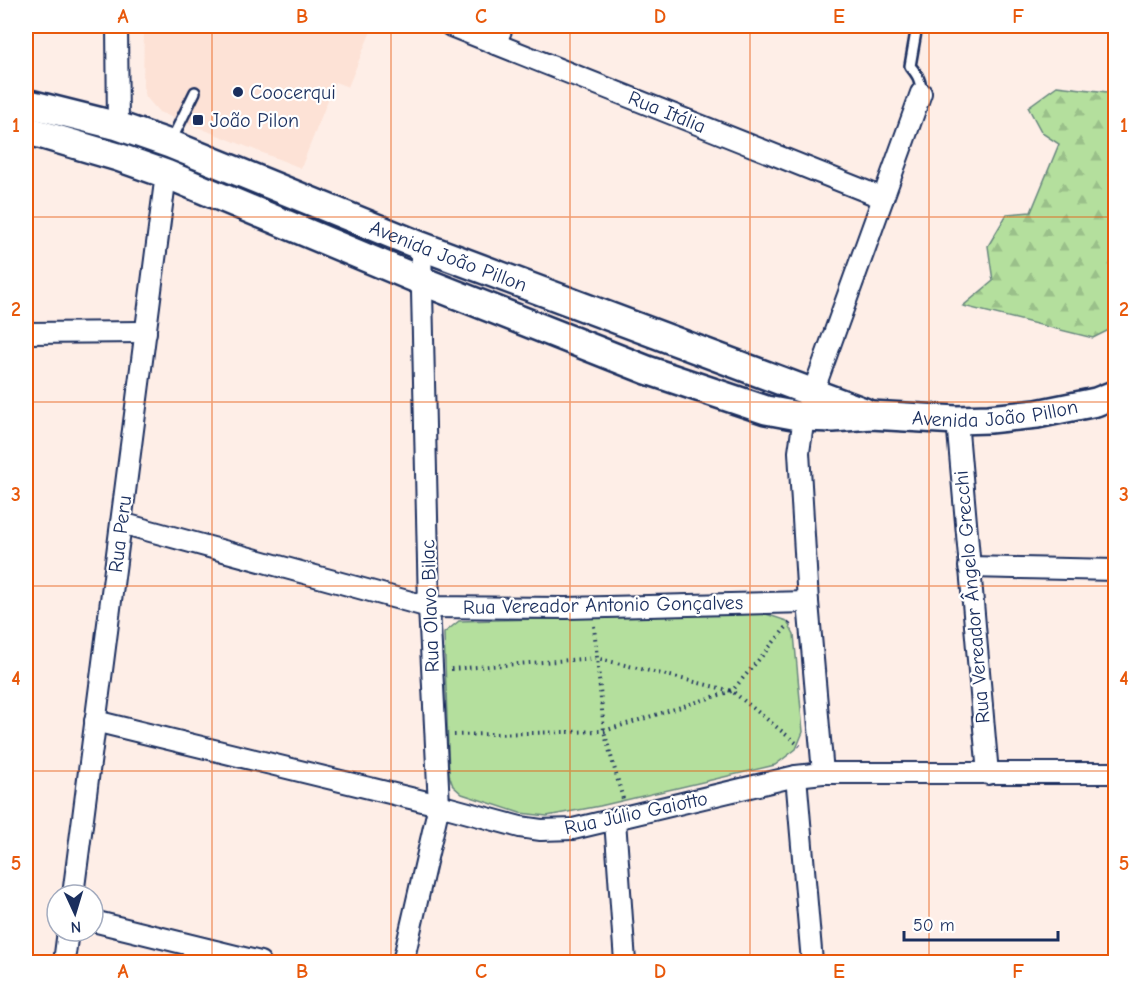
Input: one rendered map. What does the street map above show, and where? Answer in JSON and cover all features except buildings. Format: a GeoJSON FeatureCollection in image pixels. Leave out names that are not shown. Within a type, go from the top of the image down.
{"type":"FeatureCollection","features":[{"type":"Feature","properties":{"kind":"main road","name":"Avenida João Pillon"},"geometry":{"type":"LineString","coordinates":[[26,103],[118,126],[170,144],[809,405],[833,418],[871,415],[957,420],[989,419],[1037,414],[1096,402],[1116,394]]}},
{"type":"Feature","properties":{"kind":"main road","name":"Avenida João Pillon"},"geometry":{"type":"LineString","coordinates":[[26,130],[158,171],[647,370],[766,410],[809,405]]}},
{"type":"Feature","properties":{"kind":"street"},"geometry":{"type":"LineString","coordinates":[[117,26],[118,126]]}},
{"type":"Feature","properties":{"kind":"street","name":"Rua Itália"},"geometry":{"type":"LineString","coordinates":[[451,26],[883,198]]}},
{"type":"Feature","properties":{"kind":"street"},"geometry":{"type":"LineString","coordinates":[[495,44],[503,26]]}},
{"type":"Feature","properties":{"kind":"street"},"geometry":{"type":"LineString","coordinates":[[823,768],[808,602],[799,452],[809,405],[921,93]]}},
{"type":"Feature","properties":{"kind":"street"},"geometry":{"type":"LineString","coordinates":[[158,171],[170,144]]}},
{"type":"Feature","properties":{"kind":"street","name":"Rua Peru"},"geometry":{"type":"LineString","coordinates":[[75,883],[146,332],[158,171]]}},
{"type":"Feature","properties":{"kind":"street","name":"Rua Olavo Bilac"},"geometry":{"type":"LineString","coordinates":[[403,963],[439,805],[429,607],[421,246]]}},
{"type":"Feature","properties":{"kind":"street"},"geometry":{"type":"LineString","coordinates":[[26,333],[146,332]]}},
{"type":"Feature","properties":{"kind":"street","name":"Rua Vereador Ângelo Grecchi"},"geometry":{"type":"LineString","coordinates":[[957,420],[988,774]]}},
{"type":"Feature","properties":{"kind":"street","name":"Rua Vereador Antonio Gonçalves"},"geometry":{"type":"LineString","coordinates":[[121,523],[429,607],[593,608],[808,602]]}},
{"type":"Feature","properties":{"kind":"street"},"geometry":{"type":"LineString","coordinates":[[969,567],[1116,570]]}},
{"type":"Feature","properties":{"kind":"street","name":"Rua Júlio Gaiotto"},"geometry":{"type":"LineString","coordinates":[[95,721],[520,827],[541,830],[573,829],[823,768],[988,774],[1116,774]]}},
{"type":"Feature","properties":{"kind":"street"},"geometry":{"type":"LineString","coordinates":[[796,776],[812,963]]}},
{"type":"Feature","properties":{"kind":"street"},"geometry":{"type":"LineString","coordinates":[[622,818],[625,963]]}},
{"type":"Feature","properties":{"kind":"street"},"geometry":{"type":"LineString","coordinates":[[105,924],[260,963]]}},
{"type":"Feature","properties":{"kind":"street"},"geometry":{"type":"LineString","coordinates":[[64,963],[66,943]]}},
{"type":"Feature","properties":{"kind":"lane"},"geometry":{"type":"LineString","coordinates":[[917,26],[910,66],[917,74],[921,84],[921,93]]}},
{"type":"Feature","properties":{"kind":"lane"},"geometry":{"type":"LineString","coordinates":[[170,144],[195,92]]}},
{"type":"Feature","properties":{"kind":"path"},"geometry":{"type":"LineString","coordinates":[[435,735],[604,731],[732,691],[808,602]]}},
{"type":"Feature","properties":{"kind":"path"},"geometry":{"type":"LineString","coordinates":[[593,608],[604,731],[622,818]]}},
{"type":"Feature","properties":{"kind":"path"},"geometry":{"type":"LineString","coordinates":[[432,670],[596,658],[732,691],[823,768]]}},
{"type":"Feature","properties":{"kind":"shaded area","name":"Coocerqui"},"geometry":{"type":"Polygon","coordinates":[[[144,26],[373,26],[348,87],[335,82],[301,168],[159,112],[146,97],[143,86],[144,26]]]}},
{"type":"Feature","properties":{"kind":"green space"},"geometry":{"type":"Polygon","coordinates":[[[1057,86],[1115,93],[1115,327],[1093,338],[963,306],[993,281],[988,246],[1007,214],[1031,212],[1059,144],[1042,133],[1028,107],[1057,86]]]}},
{"type":"Feature","properties":{"kind":"green space"},"geometry":{"type":"Polygon","coordinates":[[[763,613],[787,621],[794,634],[803,732],[796,749],[775,765],[600,806],[547,816],[520,813],[462,794],[453,786],[449,775],[444,633],[459,621],[763,613]]]}},
{"type":"Feature","properties":{"kind":"place","name":"Coocerqui"},"geometry":{"type":"Point","coordinates":[238,92]}},
{"type":"Feature","properties":{"kind":"place","name":"João Pilon"},"geometry":{"type":"Point","coordinates":[198,120]}}]}
